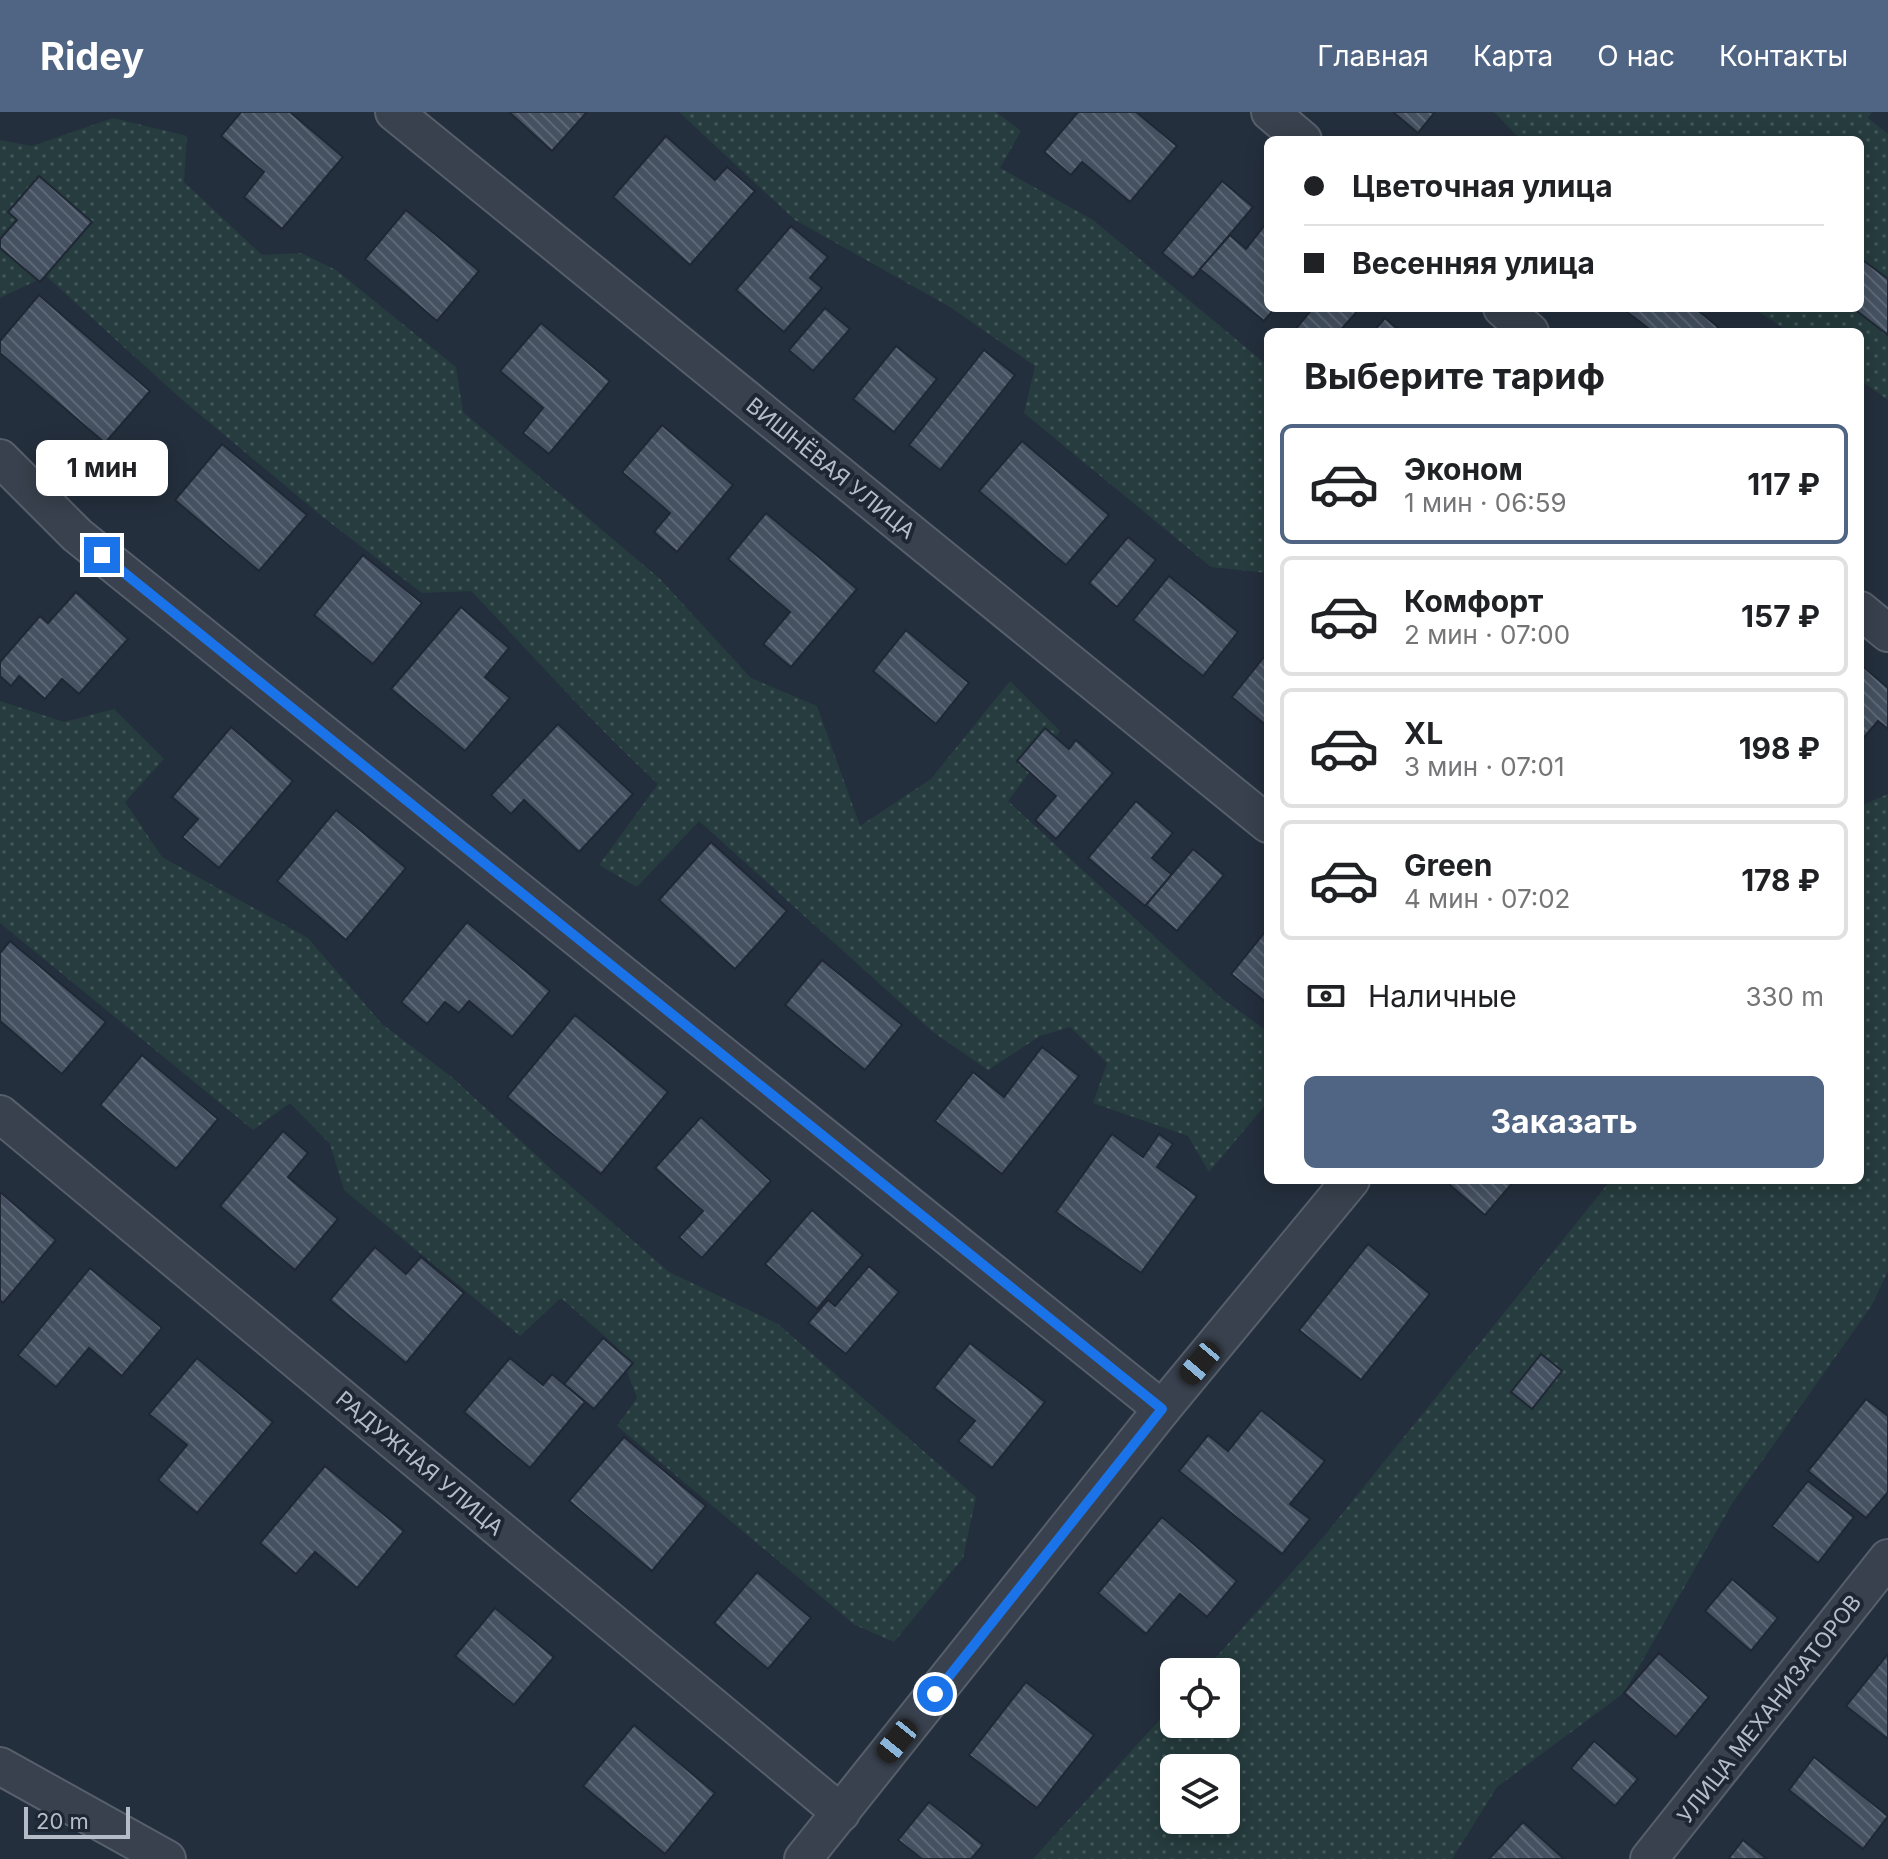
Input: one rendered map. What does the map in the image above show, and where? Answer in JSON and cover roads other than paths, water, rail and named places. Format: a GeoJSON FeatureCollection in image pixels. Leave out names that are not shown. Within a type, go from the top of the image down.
{"type":"FeatureCollection","features":[{"type":"Feature","properties":{"kind":"street","name":"ВИШНЁВАЯ УЛИЦА"},"geometry":{"type":"LineString","coordinates":[[394,112],[1264,821]]}},
{"type":"Feature","properties":{"kind":"street"},"geometry":{"type":"LineString","coordinates":[[1270,112],[1298,136]]}},
{"type":"Feature","properties":{"kind":"street"},"geometry":{"type":"LineString","coordinates":[[1507,312],[1525,328]]}},
{"type":"Feature","properties":{"kind":"street"},"geometry":{"type":"LineString","coordinates":[[0,458],[90,545],[1162,1409]]}},
{"type":"Feature","properties":{"kind":"street"},"geometry":{"type":"LineString","coordinates":[[1864,613],[1888,633]]}},
{"type":"Feature","properties":{"kind":"street","name":"РАДУЖНАЯ УЛИЦА"},"geometry":{"type":"LineString","coordinates":[[0,1114],[841,1813]]}},
{"type":"Feature","properties":{"kind":"street"},"geometry":{"type":"LineString","coordinates":[[803,1859],[1162,1409],[1348,1184]]}},
{"type":"Feature","properties":{"kind":"street","name":"УЛИЦА МЕХАНИЗАТОРОВ"},"geometry":{"type":"LineString","coordinates":[[1649,1859],[1888,1558]]}},
{"type":"Feature","properties":{"kind":"street"},"geometry":{"type":"LineString","coordinates":[[0,1766],[167,1859]]}}]}
